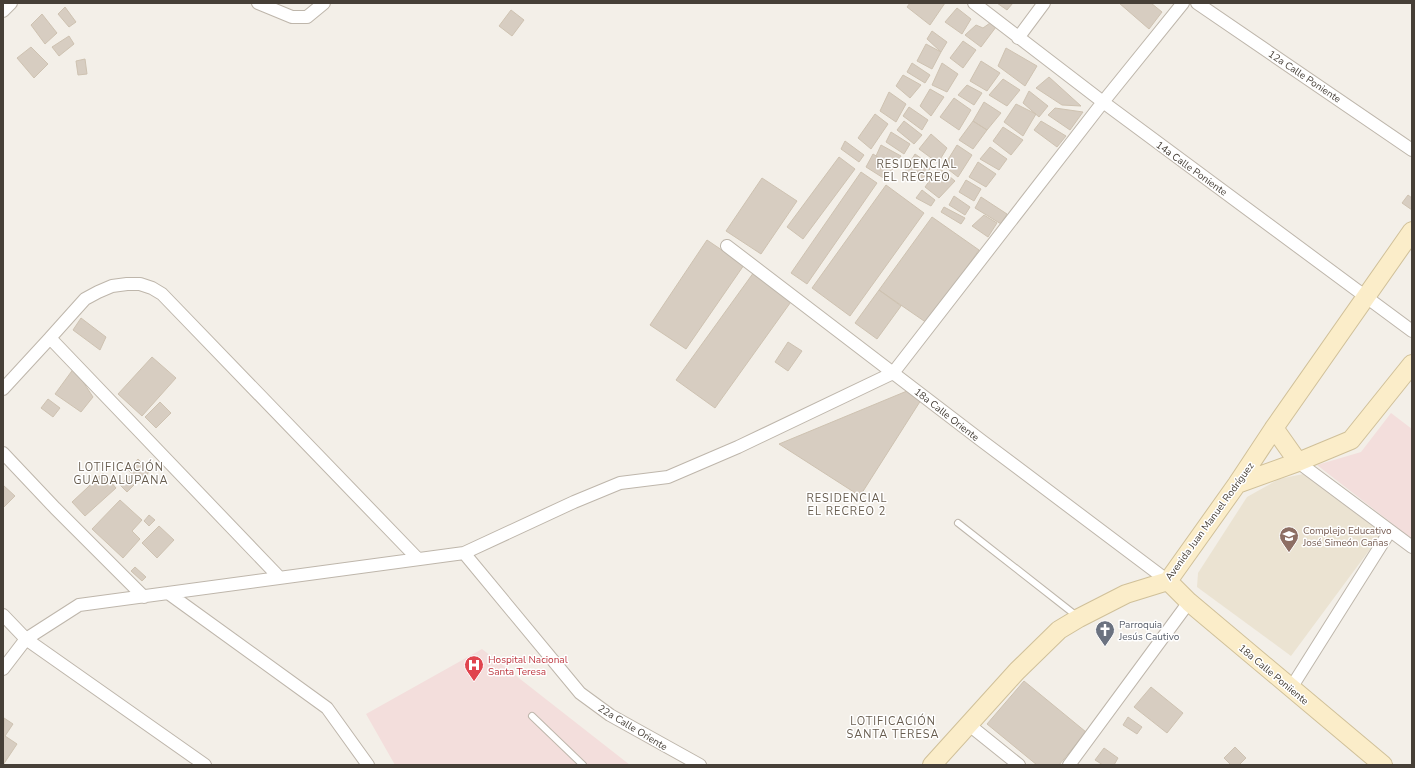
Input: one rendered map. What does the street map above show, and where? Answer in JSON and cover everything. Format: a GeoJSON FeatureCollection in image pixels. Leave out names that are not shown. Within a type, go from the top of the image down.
{"type":"FeatureCollection","features":[{"type":"Feature","properties":{"kind":"street"},"geometry":{"type":"LineString","coordinates":[[3,11],[11,3]]}},
{"type":"Feature","properties":{"kind":"street"},"geometry":{"type":"LineString","coordinates":[[258,3],[292,17],[307,17],[324,3]]}},
{"type":"Feature","properties":{"kind":"street","name":"14a Calle Poniente"},"geometry":{"type":"LineString","coordinates":[[974,3],[1103,102],[1412,331]]}},
{"type":"Feature","properties":{"kind":"street"},"geometry":{"type":"LineString","coordinates":[[1018,38],[1044,3]]}},
{"type":"Feature","properties":{"kind":"street"},"geometry":{"type":"LineString","coordinates":[[3,669],[26,639],[79,605],[464,553],[574,502],[620,484],[668,478],[738,447],[894,373],[1103,102],[1183,3]]}},
{"type":"Feature","properties":{"kind":"street","name":"12a Calle Poniente"},"geometry":{"type":"LineString","coordinates":[[1197,3],[1412,150]]}},
{"type":"Feature","properties":{"kind":"street","name":"Avenida Juan Manuel Rodríguez"},"geometry":{"type":"LineString","coordinates":[[932,765],[1017,671],[1059,630],[1126,594],[1168,582],[1237,484],[1365,296],[1412,231]]}},
{"type":"Feature","properties":{"kind":"street","name":"18a Calle Oriente"},"geometry":{"type":"LineString","coordinates":[[727,246],[1168,582]]}},
{"type":"Feature","properties":{"kind":"street"},"geometry":{"type":"LineString","coordinates":[[3,388],[85,299],[112,286],[140,284],[152,288],[162,294],[418,559]]}},
{"type":"Feature","properties":{"kind":"street"},"geometry":{"type":"LineString","coordinates":[[50,338],[280,578]]}},
{"type":"Feature","properties":{"kind":"street"},"geometry":{"type":"LineString","coordinates":[[1237,484],[1298,462],[1351,440],[1412,364]]}},
{"type":"Feature","properties":{"kind":"street"},"geometry":{"type":"LineString","coordinates":[[1274,428],[1298,462],[1412,547]]}},
{"type":"Feature","properties":{"kind":"street"},"geometry":{"type":"LineString","coordinates":[[3,453],[55,508],[144,597]]}},
{"type":"Feature","properties":{"kind":"street"},"geometry":{"type":"LineString","coordinates":[[1291,688],[1390,531]]}},
{"type":"Feature","properties":{"kind":"street","name":"22a Calle Oriente"},"geometry":{"type":"LineString","coordinates":[[464,553],[580,693],[610,715],[700,765]]}},
{"type":"Feature","properties":{"kind":"street","name":"18a Calle Poniiente"},"geometry":{"type":"LineString","coordinates":[[1168,582],[1189,602],[1383,765]]}},
{"type":"Feature","properties":{"kind":"street"},"geometry":{"type":"LineString","coordinates":[[168,593],[327,708],[368,765]]}},
{"type":"Feature","properties":{"kind":"street"},"geometry":{"type":"LineString","coordinates":[[1068,765],[1189,602]]}},
{"type":"Feature","properties":{"kind":"street"},"geometry":{"type":"LineString","coordinates":[[3,614],[26,639],[205,765]]}},
{"type":"Feature","properties":{"kind":"street"},"geometry":{"type":"LineString","coordinates":[[968,724],[1019,765]]}},
{"type":"Feature","properties":{"kind":"lane"},"geometry":{"type":"LineString","coordinates":[[958,523],[1079,618]]}},
{"type":"Feature","properties":{"kind":"lane"},"geometry":{"type":"LineString","coordinates":[[532,716],[583,765]]}},
{"type":"Feature","properties":{"kind":"shaded area"},"geometry":{"type":"Polygon","coordinates":[[[1391,413],[1412,429],[1412,539],[1317,465],[1361,452],[1391,413]]]}},
{"type":"Feature","properties":{"kind":"shaded area","name":"Complejo Educativo José Simeón Cañas"},"geometry":{"type":"Polygon","coordinates":[[[1303,474],[1382,533],[1291,656],[1197,587],[1198,573],[1247,497],[1279,479],[1303,474]]]}},
{"type":"Feature","properties":{"kind":"shaded area","name":"Hospital Nacional Santa Teresa"},"geometry":{"type":"Polygon","coordinates":[[[482,649],[630,765],[395,765],[366,714],[482,649]]]}},
{"type":"Feature","properties":{"kind":"building"},"geometry":{"type":"Polygon","coordinates":[[[910,3],[945,3],[930,25],[907,7],[910,3]]]}},
{"type":"Feature","properties":{"kind":"building"},"geometry":{"type":"Polygon","coordinates":[[[997,3],[1013,3],[1007,10],[997,3]]]}},
{"type":"Feature","properties":{"kind":"building"},"geometry":{"type":"Polygon","coordinates":[[[1119,3],[1151,3],[1162,12],[1149,29],[1119,3]]]}},
{"type":"Feature","properties":{"kind":"building"},"geometry":{"type":"Polygon","coordinates":[[[65,7],[76,22],[69,27],[58,14],[65,7]]]}},
{"type":"Feature","properties":{"kind":"building"},"geometry":{"type":"Polygon","coordinates":[[[957,8],[971,19],[962,34],[945,22],[957,8]]]}},
{"type":"Feature","properties":{"kind":"building"},"geometry":{"type":"Polygon","coordinates":[[[511,10],[524,20],[512,36],[499,26],[511,10]]]}},
{"type":"Feature","properties":{"kind":"building"},"geometry":{"type":"Polygon","coordinates":[[[42,14],[57,33],[45,44],[31,25],[42,14]]]}},
{"type":"Feature","properties":{"kind":"building"},"geometry":{"type":"Polygon","coordinates":[[[990,23],[996,27],[981,47],[965,35],[976,25],[983,28],[990,23]]]}},
{"type":"Feature","properties":{"kind":"building"},"geometry":{"type":"Polygon","coordinates":[[[932,31],[947,42],[941,52],[927,39],[932,31]]]}},
{"type":"Feature","properties":{"kind":"building"},"geometry":{"type":"Polygon","coordinates":[[[69,36],[74,44],[59,56],[52,47],[69,36]]]}},
{"type":"Feature","properties":{"kind":"building"},"geometry":{"type":"Polygon","coordinates":[[[963,41],[976,50],[963,68],[950,58],[963,41]]]}},
{"type":"Feature","properties":{"kind":"building"},"geometry":{"type":"Polygon","coordinates":[[[926,44],[941,52],[932,69],[917,61],[926,44]]]}},
{"type":"Feature","properties":{"kind":"building"},"geometry":{"type":"Polygon","coordinates":[[[31,47],[48,64],[34,78],[17,58],[31,47]]]}},
{"type":"Feature","properties":{"kind":"building"},"geometry":{"type":"Polygon","coordinates":[[[1006,48],[1037,66],[1025,86],[998,66],[1006,48]]]}},
{"type":"Feature","properties":{"kind":"building"},"geometry":{"type":"Polygon","coordinates":[[[85,59],[87,74],[78,75],[76,61],[85,59]]]}},
{"type":"Feature","properties":{"kind":"building"},"geometry":{"type":"Polygon","coordinates":[[[981,61],[1000,73],[987,91],[970,81],[981,61]]]}},
{"type":"Feature","properties":{"kind":"building"},"geometry":{"type":"Polygon","coordinates":[[[912,63],[930,75],[925,83],[907,72],[912,63]]]}},
{"type":"Feature","properties":{"kind":"building"},"geometry":{"type":"Polygon","coordinates":[[[942,63],[958,74],[947,92],[932,85],[942,63]]]}},
{"type":"Feature","properties":{"kind":"building"},"geometry":{"type":"Polygon","coordinates":[[[903,75],[921,85],[910,98],[896,86],[903,75]]]}},
{"type":"Feature","properties":{"kind":"building"},"geometry":{"type":"Polygon","coordinates":[[[1049,77],[1081,106],[1062,105],[1036,88],[1049,77]]]}},
{"type":"Feature","properties":{"kind":"building"},"geometry":{"type":"Polygon","coordinates":[[[1003,79],[1020,90],[1007,106],[989,95],[1003,79]]]}},
{"type":"Feature","properties":{"kind":"building"},"geometry":{"type":"Polygon","coordinates":[[[967,85],[982,93],[974,105],[958,95],[967,85]]]}},
{"type":"Feature","properties":{"kind":"building"},"geometry":{"type":"Polygon","coordinates":[[[930,89],[944,97],[931,116],[920,106],[930,89]]]}},
{"type":"Feature","properties":{"kind":"building"},"geometry":{"type":"Polygon","coordinates":[[[1029,91],[1048,106],[1039,117],[1023,103],[1029,91]]]}},
{"type":"Feature","properties":{"kind":"building"},"geometry":{"type":"Polygon","coordinates":[[[889,92],[906,104],[896,122],[880,111],[889,92]]]}},
{"type":"Feature","properties":{"kind":"building"},"geometry":{"type":"Polygon","coordinates":[[[954,98],[971,110],[959,130],[940,117],[954,98]]]}},
{"type":"Feature","properties":{"kind":"building"},"geometry":{"type":"Polygon","coordinates":[[[984,102],[1001,113],[987,130],[973,121],[984,102]]]}},
{"type":"Feature","properties":{"kind":"building"},"geometry":{"type":"Polygon","coordinates":[[[1016,104],[1036,114],[1023,136],[1004,122],[1016,104]]]}},
{"type":"Feature","properties":{"kind":"building"},"geometry":{"type":"Polygon","coordinates":[[[909,107],[928,120],[922,130],[903,116],[909,107]]]}},
{"type":"Feature","properties":{"kind":"building"},"geometry":{"type":"Polygon","coordinates":[[[1055,108],[1083,112],[1070,130],[1048,115],[1055,108]]]}},
{"type":"Feature","properties":{"kind":"building"},"geometry":{"type":"Polygon","coordinates":[[[875,114],[888,124],[871,149],[858,138],[875,114]]]}},
{"type":"Feature","properties":{"kind":"building"},"geometry":{"type":"Polygon","coordinates":[[[904,121],[922,135],[914,144],[897,130],[904,121]]]}},
{"type":"Feature","properties":{"kind":"building"},"geometry":{"type":"Polygon","coordinates":[[[973,121],[987,130],[973,149],[959,140],[973,121]]]}},
{"type":"Feature","properties":{"kind":"building"},"geometry":{"type":"Polygon","coordinates":[[[1041,121],[1066,136],[1057,147],[1034,130],[1041,121]]]}},
{"type":"Feature","properties":{"kind":"building"},"geometry":{"type":"Polygon","coordinates":[[[1003,127],[1023,140],[1011,155],[993,141],[1003,127]]]}},
{"type":"Feature","properties":{"kind":"building"},"geometry":{"type":"Polygon","coordinates":[[[891,132],[910,144],[904,154],[886,142],[891,132]]]}},
{"type":"Feature","properties":{"kind":"building"},"geometry":{"type":"Polygon","coordinates":[[[931,134],[947,148],[938,163],[919,149],[931,134]]]}},
{"type":"Feature","properties":{"kind":"building"},"geometry":{"type":"Polygon","coordinates":[[[845,141],[864,155],[859,162],[841,149],[845,141]]]}},
{"type":"Feature","properties":{"kind":"building"},"geometry":{"type":"Polygon","coordinates":[[[881,145],[901,156],[894,167],[876,156],[881,145]]]}},
{"type":"Feature","properties":{"kind":"building"},"geometry":{"type":"Polygon","coordinates":[[[957,145],[972,155],[958,177],[944,166],[957,145]]]}},
{"type":"Feature","properties":{"kind":"building"},"geometry":{"type":"Polygon","coordinates":[[[990,147],[1007,159],[999,170],[980,159],[990,147]]]}},
{"type":"Feature","properties":{"kind":"building"},"geometry":{"type":"Polygon","coordinates":[[[873,154],[894,167],[885,179],[866,167],[873,154]]]}},
{"type":"Feature","properties":{"kind":"building"},"geometry":{"type":"Polygon","coordinates":[[[915,154],[932,166],[921,181],[905,170],[915,154]]]}},
{"type":"Feature","properties":{"kind":"building"},"geometry":{"type":"Polygon","coordinates":[[[839,157],[855,169],[803,239],[787,227],[839,157]]]}},
{"type":"Feature","properties":{"kind":"building"},"geometry":{"type":"Polygon","coordinates":[[[978,162],[996,174],[986,187],[969,177],[978,162]]]}},
{"type":"Feature","properties":{"kind":"building"},"geometry":{"type":"Polygon","coordinates":[[[939,168],[955,181],[939,198],[925,187],[939,168]]]}},
{"type":"Feature","properties":{"kind":"building"},"geometry":{"type":"Polygon","coordinates":[[[861,172],[877,183],[807,284],[791,273],[861,172]]]}},
{"type":"Feature","properties":{"kind":"building"},"geometry":{"type":"Polygon","coordinates":[[[762,178],[797,201],[761,254],[726,231],[762,178]]]}},
{"type":"Feature","properties":{"kind":"building"},"geometry":{"type":"Polygon","coordinates":[[[966,180],[981,189],[974,201],[959,192],[966,180]]]}},
{"type":"Feature","properties":{"kind":"building"},"geometry":{"type":"Polygon","coordinates":[[[886,185],[924,213],[850,316],[812,288],[886,185]]]}},
{"type":"Feature","properties":{"kind":"building"},"geometry":{"type":"Polygon","coordinates":[[[922,190],[935,200],[931,206],[916,198],[922,190]]]}},
{"type":"Feature","properties":{"kind":"building"},"geometry":{"type":"Polygon","coordinates":[[[1408,195],[1412,198],[1412,210],[1402,203],[1408,195]]]}},
{"type":"Feature","properties":{"kind":"building"},"geometry":{"type":"Polygon","coordinates":[[[954,196],[970,207],[965,215],[949,205],[954,196]]]}},
{"type":"Feature","properties":{"kind":"building"},"geometry":{"type":"Polygon","coordinates":[[[981,197],[1007,214],[1001,224],[975,208],[981,197]]]}},
{"type":"Feature","properties":{"kind":"building"},"geometry":{"type":"Polygon","coordinates":[[[944,207],[965,218],[961,224],[941,212],[944,207]]]}},
{"type":"Feature","properties":{"kind":"building"},"geometry":{"type":"Polygon","coordinates":[[[984,215],[997,223],[988,237],[972,226],[984,215]]]}},
{"type":"Feature","properties":{"kind":"building"},"geometry":{"type":"Polygon","coordinates":[[[932,217],[979,250],[927,323],[879,290],[932,217]]]}},
{"type":"Feature","properties":{"kind":"building"},"geometry":{"type":"Polygon","coordinates":[[[707,240],[744,265],[686,349],[650,325],[707,240]]]}},
{"type":"Feature","properties":{"kind":"building"},"geometry":{"type":"Polygon","coordinates":[[[754,272],[793,299],[715,408],[676,380],[754,272]]]}},
{"type":"Feature","properties":{"kind":"building"},"geometry":{"type":"Polygon","coordinates":[[[879,290],[901,306],[877,339],[855,323],[879,290]]]}},
{"type":"Feature","properties":{"kind":"building"},"geometry":{"type":"Polygon","coordinates":[[[81,318],[106,337],[100,350],[73,330],[81,318]]]}},
{"type":"Feature","properties":{"kind":"building"},"geometry":{"type":"Polygon","coordinates":[[[788,342],[802,351],[788,371],[775,362],[788,342]]]}},
{"type":"Feature","properties":{"kind":"building"},"geometry":{"type":"Polygon","coordinates":[[[152,357],[176,378],[142,416],[118,394],[152,357]]]}},
{"type":"Feature","properties":{"kind":"building"},"geometry":{"type":"Polygon","coordinates":[[[74,368],[93,397],[81,412],[55,394],[74,368]]]}},
{"type":"Feature","properties":{"kind":"building"},"geometry":{"type":"Polygon","coordinates":[[[907,391],[921,400],[860,496],[779,444],[907,391]]]}},
{"type":"Feature","properties":{"kind":"building"},"geometry":{"type":"Polygon","coordinates":[[[48,399],[60,408],[53,417],[41,408],[48,399]]]}},
{"type":"Feature","properties":{"kind":"building"},"geometry":{"type":"Polygon","coordinates":[[[160,402],[171,413],[156,428],[145,417],[160,402]]]}},
{"type":"Feature","properties":{"kind":"building"},"geometry":{"type":"Polygon","coordinates":[[[138,459],[150,471],[140,482],[128,470],[138,459]]]}},
{"type":"Feature","properties":{"kind":"building"},"geometry":{"type":"Polygon","coordinates":[[[103,473],[116,488],[85,516],[72,502],[103,473]]]}},
{"type":"Feature","properties":{"kind":"building"},"geometry":{"type":"Polygon","coordinates":[[[129,476],[136,483],[127,492],[120,485],[129,476]]]}},
{"type":"Feature","properties":{"kind":"building"},"geometry":{"type":"Polygon","coordinates":[[[3,485],[15,496],[3,508],[3,485]]]}},
{"type":"Feature","properties":{"kind":"building"},"geometry":{"type":"Polygon","coordinates":[[[120,500],[142,520],[132,531],[140,539],[123,558],[92,529],[120,500]]]}},
{"type":"Feature","properties":{"kind":"building"},"geometry":{"type":"Polygon","coordinates":[[[149,515],[155,520],[149,526],[144,521],[149,515]]]}},
{"type":"Feature","properties":{"kind":"building"},"geometry":{"type":"Polygon","coordinates":[[[159,526],[174,540],[157,558],[142,543],[159,526]]]}},
{"type":"Feature","properties":{"kind":"building"},"geometry":{"type":"Polygon","coordinates":[[[135,567],[146,577],[142,581],[131,571],[135,567]]]}},
{"type":"Feature","properties":{"kind":"building"},"geometry":{"type":"Polygon","coordinates":[[[1024,681],[1086,732],[1059,765],[1037,765],[987,724],[1024,681]]]}},
{"type":"Feature","properties":{"kind":"building"},"geometry":{"type":"Polygon","coordinates":[[[1151,687],[1183,713],[1167,733],[1134,707],[1151,687]]]}},
{"type":"Feature","properties":{"kind":"building"},"geometry":{"type":"Polygon","coordinates":[[[1128,717],[1142,727],[1137,734],[1123,725],[1128,717]]]}},
{"type":"Feature","properties":{"kind":"building"},"geometry":{"type":"Polygon","coordinates":[[[4,718],[13,724],[5,736],[17,744],[3,765],[4,718]]]}},
{"type":"Feature","properties":{"kind":"building"},"geometry":{"type":"Polygon","coordinates":[[[1235,747],[1246,758],[1239,765],[1231,765],[1224,758],[1235,747]]]}},
{"type":"Feature","properties":{"kind":"building"},"geometry":{"type":"Polygon","coordinates":[[[1104,748],[1118,758],[1114,765],[1103,765],[1095,760],[1104,748]]]}},
{"type":"Feature","properties":{"kind":"place","name":"Complejo Educativo José Simeón Cañas"},"geometry":{"type":"Point","coordinates":[1289,553]}},
{"type":"Feature","properties":{"kind":"place","name":"Parroquia Jesús Cautivo"},"geometry":{"type":"Point","coordinates":[1105,647]}},
{"type":"Feature","properties":{"kind":"place","name":"Hospital Nacional Santa Teresa"},"geometry":{"type":"Point","coordinates":[474,682]}},
{"type":"Feature","properties":{"kind":"district","name":"RESIDENCIAL EL RECREO"},"geometry":{"type":"Point","coordinates":[917,170]}},
{"type":"Feature","properties":{"kind":"district","name":"LOTIFICACIÓN GUADALUPANA"},"geometry":{"type":"Point","coordinates":[121,473]}},
{"type":"Feature","properties":{"kind":"district","name":"RESIDENCIAL EL RECREO 2"},"geometry":{"type":"Point","coordinates":[847,504]}},
{"type":"Feature","properties":{"kind":"district","name":"LOTIFICACIÓN SANTA TERESA"},"geometry":{"type":"Point","coordinates":[893,727]}}]}
